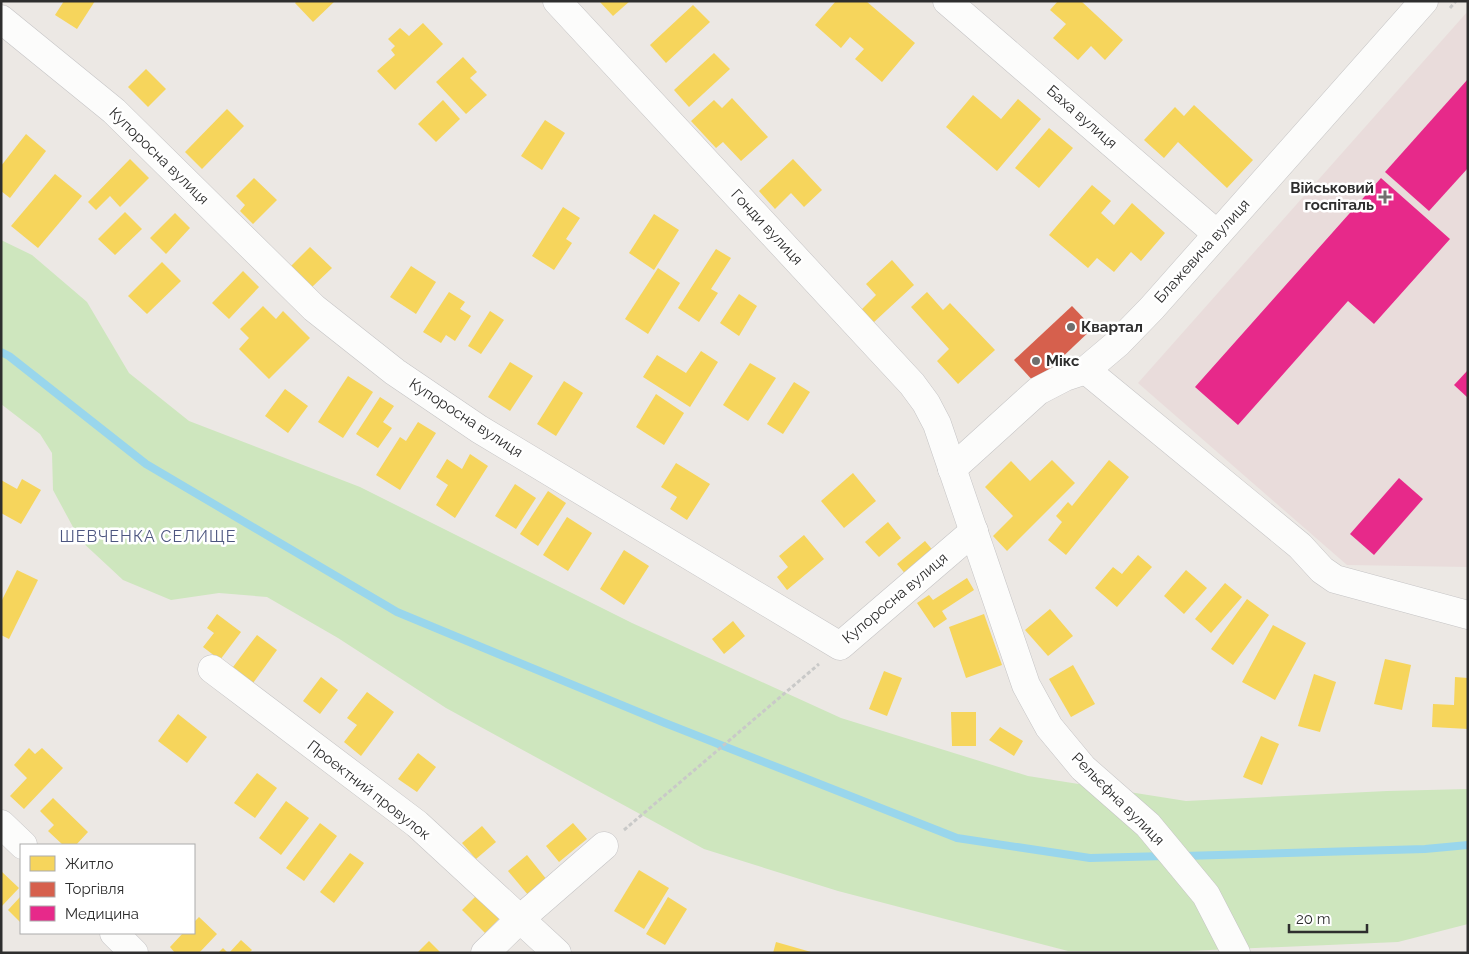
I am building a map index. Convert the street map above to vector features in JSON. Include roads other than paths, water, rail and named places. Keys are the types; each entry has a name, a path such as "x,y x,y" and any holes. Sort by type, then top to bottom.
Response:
{"street":[{"name":"Гонди вулиця","path":"557,1 912,384 926,403 937,424 952,469"},
{"name":"Баха вулиця","path":"947,1 1217,234"},
{"name":"Блажевича вулиця","path":"952,469 1038,391 1065,377 1086,370 1118,343 1152,308 1424,1"},
{"name":"Купоросна вулиця","path":"1,20 114,111 314,308 395,372 479,428 840,646 974,532"},
{"path":"1086,370 1300,546 1322,570 1335,579 1468,615"},
{"name":"Рельєфна вулиця","path":"952,469 1026,685 1049,727 1083,768 1148,825 1206,895 1236,953"},
{"name":"Проектний провулок","path":"212,669 417,824 520,919"},
{"path":"1,824 22,844"},
{"path":"485,953 520,919 604,846"},
{"path":"520,919 557,953"},
{"path":"115,934 134,953"}],"waterway":[{"path":"1,352 9,356 146,464 397,612 665,723 957,838 1090,858 1166,856"},
{"path":"1183,856 1425,849 1468,845"}],"place":[{"name":"Військовий госпіталь","path":"1385,197"},
{"name":"Квартал","path":"1071,327"},
{"name":"Мікс","path":"1036,361"}],"district":[{"name":"ШЕВЧЕНКА СЕЛИЩЕ","path":"148,536"}]}
